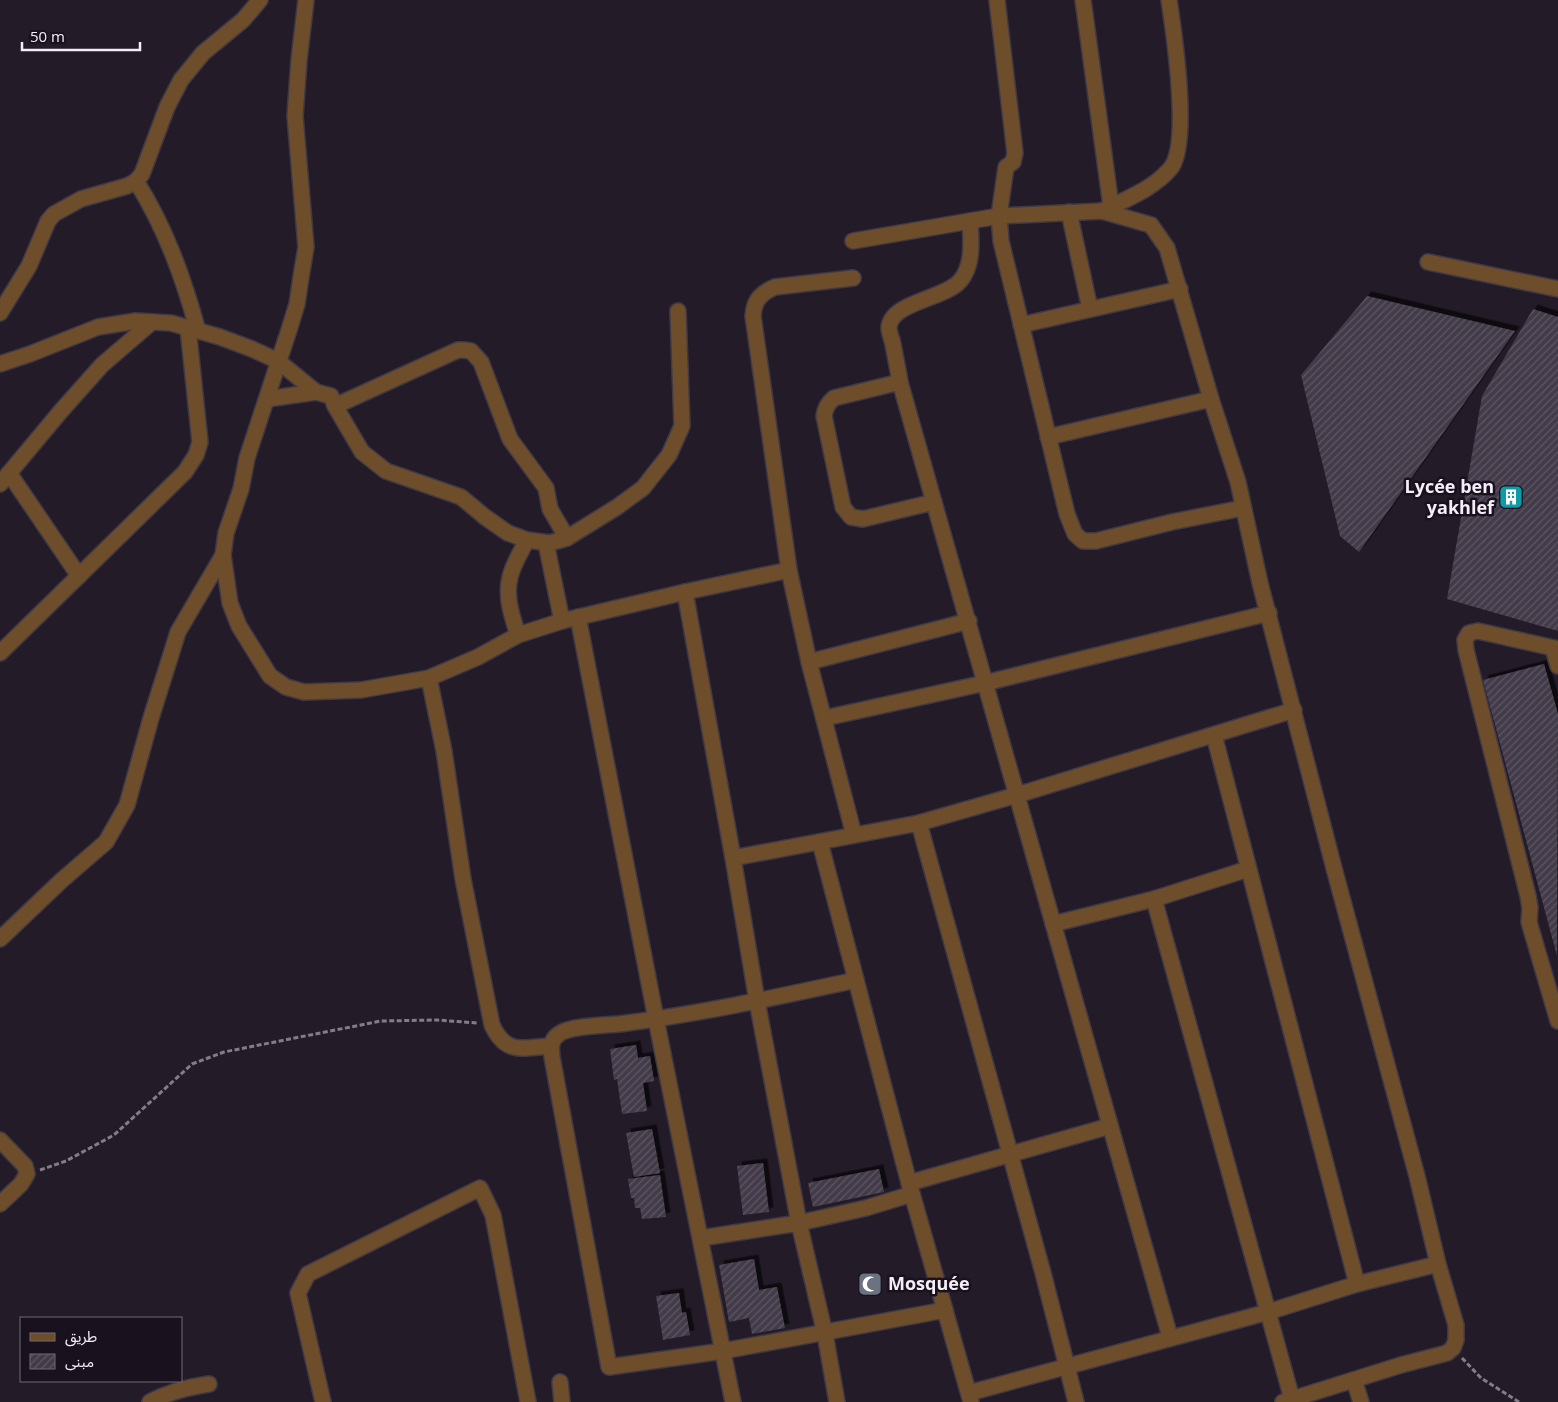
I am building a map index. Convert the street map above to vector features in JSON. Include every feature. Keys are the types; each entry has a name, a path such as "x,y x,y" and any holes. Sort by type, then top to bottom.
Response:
{"street":[{"path":"0,313 29,266 48,221 54,214 81,199 127,186 136,181 142,174 167,106 180,80 203,53 243,20 260,0"},
{"path":"306,0 295,116 306,246 297,304 247,458 241,489 226,533 223,555 230,602 239,626 270,676 286,687 304,692 319,693 361,690 429,678 478,657 518,635 562,621 789,570"},
{"path":"997,0 1016,154 1013,162 1006,167 999,216 1001,241 1067,514 1075,534 1083,541 1096,541 1172,522 1243,508"},
{"path":"1083,0 1107,208"},
{"path":"853,240 999,216 1107,208 1143,191 1159,180 1172,168 1181,134 1178,70 1169,0"},
{"path":"0,652 185,472 196,455 200,442 193,329 171,246 151,205 136,181"},
{"path":"1107,208 1151,225 1168,248 1211,399 1238,482 1268,613 1417,1176 1438,1264 1456,1325 1456,1340 1453,1348 1447,1353 1287,1401 1268,1312 1154,899"},
{"path":"1069,212 1090,309"},
{"path":"970,221 972,240 969,262 961,280 946,292 902,309 894,317 889,327 900,382 1170,1337"},
{"path":"1428,262 1558,289"},
{"path":"852,278 775,287 764,291 759,296 754,309 789,570 809,662 854,835"},
{"path":"1021,325 1180,288"},
{"path":"267,399 316,392 331,396 362,452 386,471 461,497 508,533 527,540 546,543 567,538 617,508 643,488 669,456 682,426 678,311"},
{"path":"0,364 98,327 136,321 171,323 252,349 278,361 316,392"},
{"path":"79,576 4,479 102,365 152,322"},
{"path":"335,406 458,350 470,351 481,362 510,439 546,488 550,510 567,538"},
{"path":"900,382 834,398 829,402 824,412 843,507 851,517 863,518 934,502"},
{"path":"1048,437 1211,399"},
{"path":"518,635 509,606 508,588 510,576 527,540"},
{"path":"546,543 562,621"},
{"path":"0,939 62,880 106,842 123,813 127,805 151,718 178,632 223,555"},
{"path":"685,592 798,1223 825,1334 837,1402"},
{"path":"825,718 986,683 1268,613"},
{"path":"578,617 733,1402"},
{"path":"809,662 969,622"},
{"path":"1558,666 1556,649 1478,631 1469,633 1465,640 1528,896 1530,908 1529,922 1558,1021"},
{"path":"429,678 444,751 463,879 492,1025 496,1033 506,1044 516,1048 550,1046"},
{"path":"733,858 919,823 1294,710"},
{"path":"1214,735 1357,1284"},
{"path":"919,823 1011,1154 1076,1402"},
{"path":"820,842 911,1188 970,1398 1170,1337 1268,1312 1357,1284 1438,1264"},
{"path":"1053,924 1154,899 1248,869"},
{"path":"856,980 757,1001 656,1019 574,1029 560,1033 553,1040 550,1046 609,1367 724,1351 825,1334 944,1310"},
{"path":"700,1238 798,1223 866,1208 911,1188 1011,1154 1110,1126"},
{"path":"0,1140 25,1166 27,1174 21,1184 0,1204"},
{"path":"323,1402 298,1293 308,1274 480,1188 493,1216 528,1402"},
{"path":"1354,1380 1361,1402"},
{"path":"560,1382 562,1402"},
{"path":"150,1402 166,1394 189,1387 209,1384"}],"path":[{"path":"27,1174 66,1161 114,1135 192,1064 224,1052 381,1020 437,1020 492,1025"},
{"path":"1453,1348 1481,1378 1519,1402"}],"building":[{"path":"1367,296 1515,331 1359,552 1340,536 1301,375"},
{"name":"Lycée ben yakhlef","path":"1533,309 1558,317 1558,631 1447,599 1482,396"},
{"path":"1544,664 1558,714 1557,956 1483,680"},
{"path":"636,1045 638,1058 650,1056 654,1081 643,1083 647,1111 622,1114 617,1079 614,1080 610,1049"},
{"path":"652,1129 660,1173 634,1177 626,1133"},
{"path":"763,1163 769,1212 743,1215 737,1166"},
{"path":"879,1169 884,1192 813,1207 808,1183"},
{"path":"660,1175 666,1217 642,1219 640,1208 635,1208 634,1198 631,1198 628,1179"},
{"path":"754,1259 759,1290 777,1287 785,1328 752,1334 749,1318 729,1322 719,1265"},
{"path":"679,1293 682,1313 686,1312 690,1335 663,1340 656,1296"}],"place":[{"name":"Lycée ben yakhlef","path":"1511,497"},
{"name":"Mosquée","path":"870,1284"}]}
